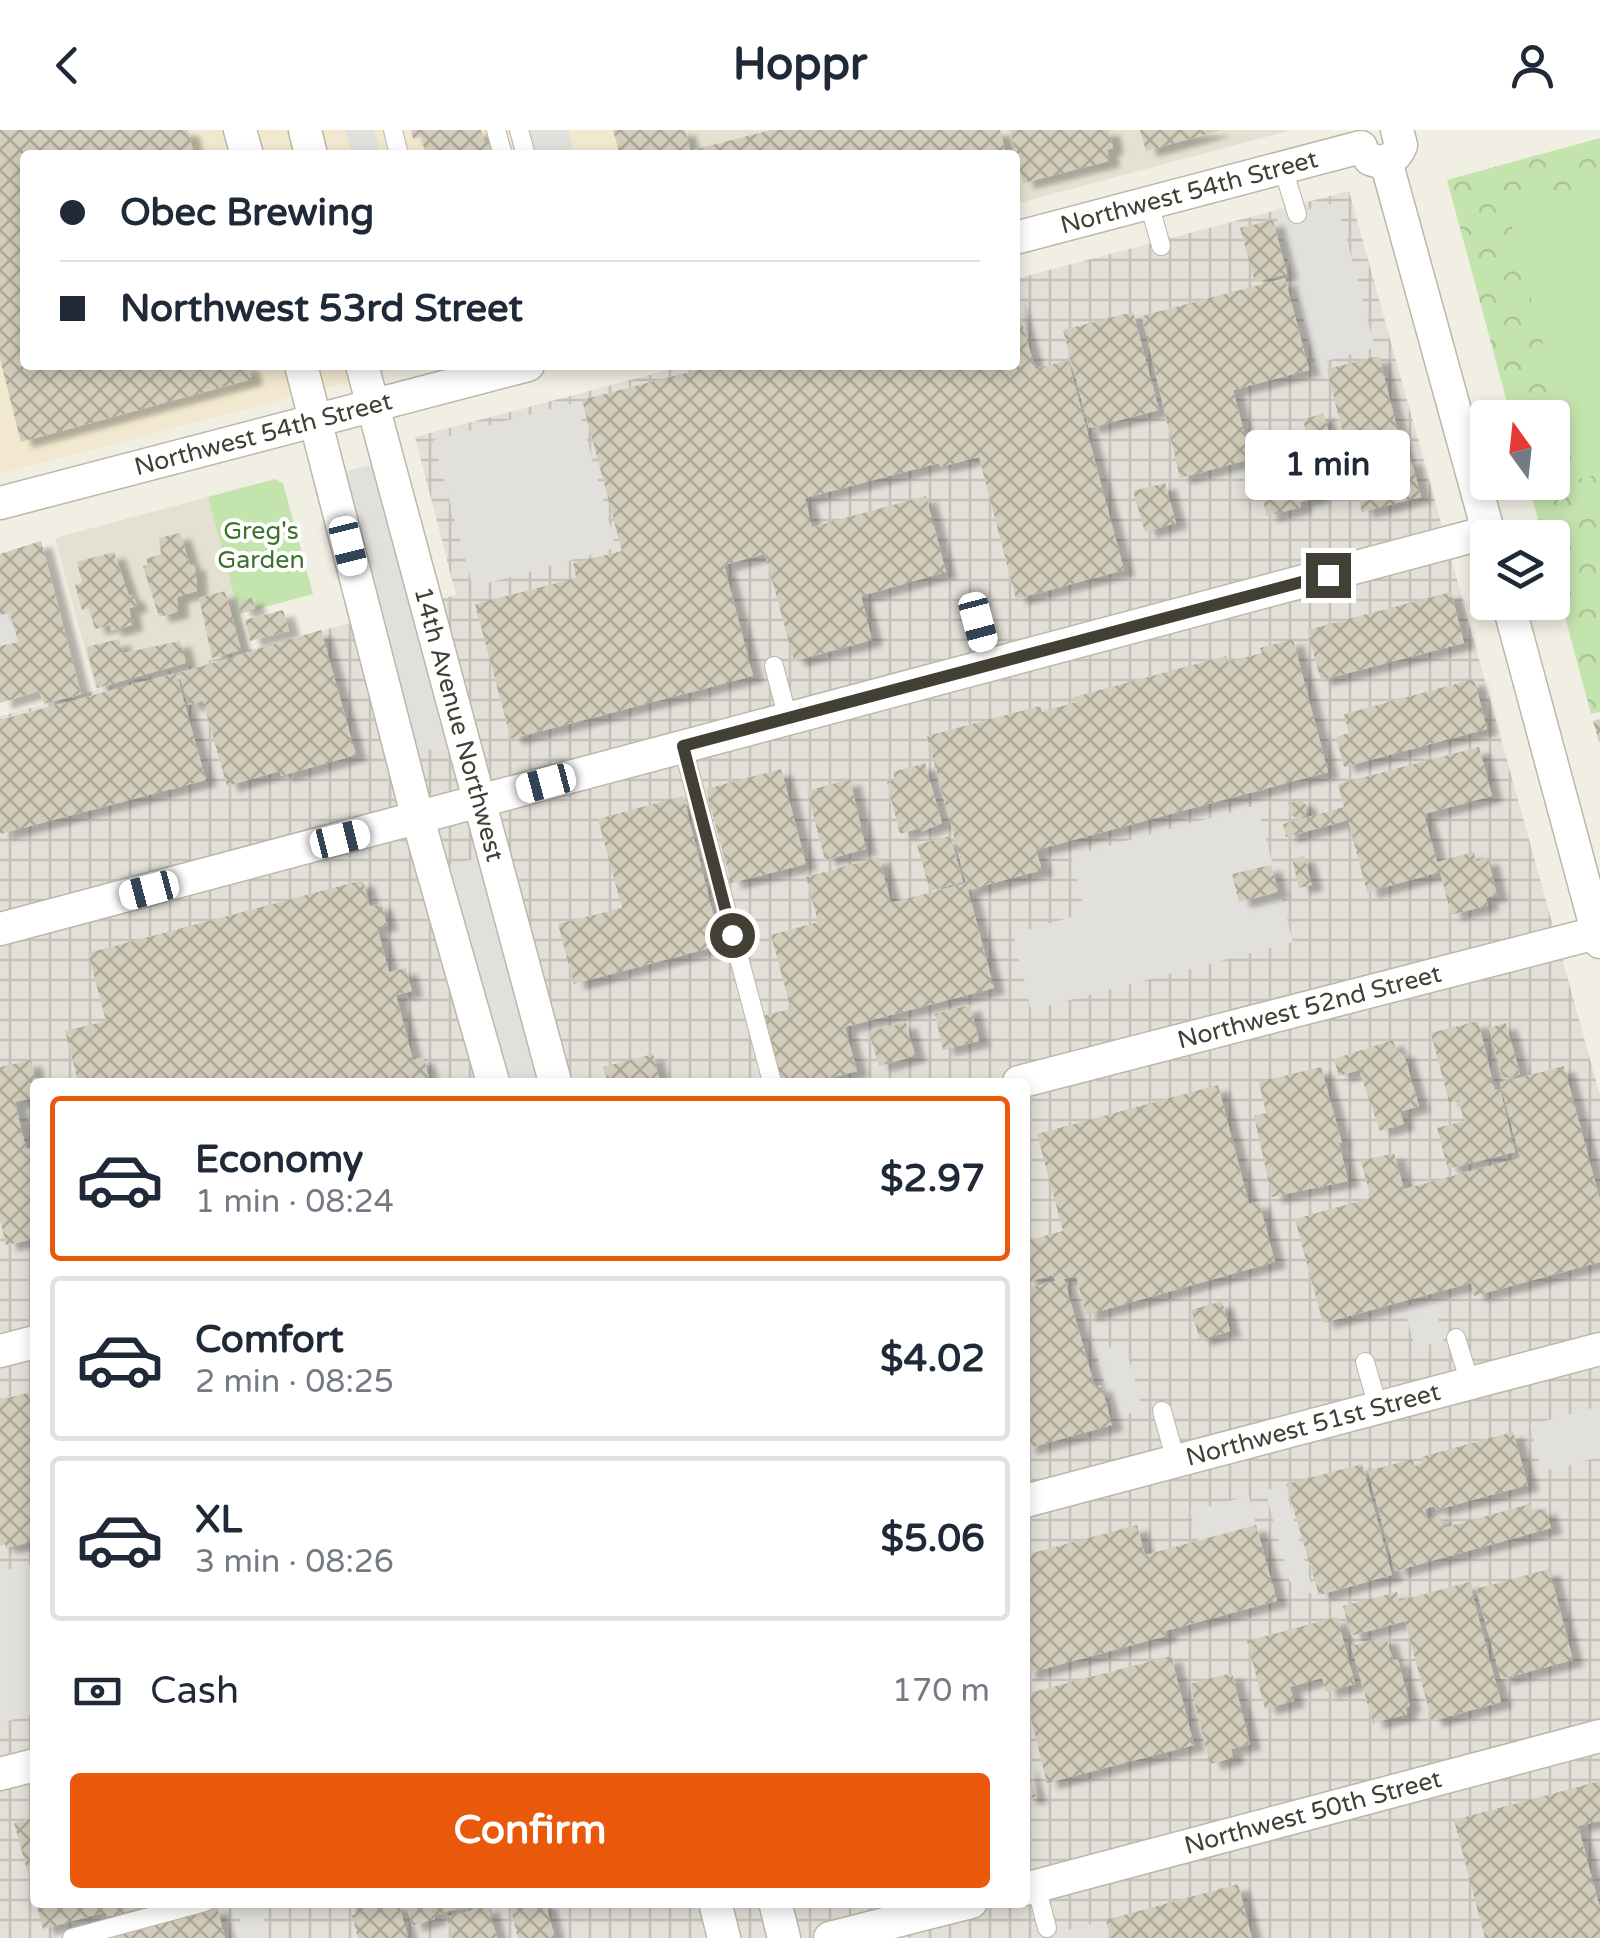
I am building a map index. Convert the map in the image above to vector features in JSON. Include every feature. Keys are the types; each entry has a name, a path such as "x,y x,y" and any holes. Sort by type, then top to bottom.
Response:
{"street":[{"name":"Northwest 54th Street","path":"1020,237 1389,139"},
{"path":"1389,139 1485,520"},
{"path":"302,370 418,819 492,1078"},
{"name":"14th Avenue Northwest","path":"363,370 554,1078"},
{"name":"Northwest 54th Street","path":"0,503 509,370"},
{"path":"0,929 1470,540"},
{"path":"1513,620 1599,935"},
{"name":"Northwest 52nd Street","path":"1030,1079 1599,935"},
{"path":"0,1352 30,1343"},
{"name":"Northwest 51st Street","path":"1030,1500 1600,1349"},
{"name":"Northwest 50th Street","path":"1030,1888 1600,1736"},
{"path":"0,1774 30,1765"},
{"path":"716,1908 724,1938"},
{"path":"776,1908 784,1938"},
{"path":"830,1938 948,1908"}],"lane":[{"path":"1284,168 1298,214"},
{"path":"1149,203 1162,246"},
{"path":"976,616 989,665"},
{"path":"774,666 788,719"},
{"path":"683,746 771,1078"},
{"path":"1456,1338 1470,1384"},
{"path":"1365,1362 1378,1407"},
{"path":"1162,1411 1176,1461"},
{"path":"1030,1888 1047,1928"},
{"path":"72,1938 183,1908"}],"shaded area":[{"path":"0,130 686,130 692,150 20,150 20,370 394,370 0,474"},
{"path":"345,130 374,130 380,150 351,150"},
{"path":"527,130 568,130 574,150 533,150"},
{"path":"686,130 1292,130 1020,203 1020,150 692,150"},
{"path":"1349,191 1600,1095 1600,1938 0,1938 0,716 456,595 415,437 668,370 1020,370 1020,278"},
{"path":"1337,202 1375,348 1315,364 1277,218"},
{"path":"577,402 616,548 473,587 433,440"},
{"path":"387,461 462,742 402,757 330,475"},
{"path":"208,497 249,650 96,691 55,538"},
{"path":"10,613 18,642 0,646 0,615"},
{"path":"1257,805 1293,942 1031,1010 1013,934 1085,913 1071,856"},
{"path":"492,854 554,1078 492,1078 432,870"},
{"path":"1433,1300 1444,1341 1415,1348 1404,1307"},
{"path":"1095,1346 1126,1349 1144,1414 1112,1412"},
{"path":"1600,1406 1600,1457 1542,1472 1530,1425"},
{"path":"1264,1486 1288,1498 1314,1595 1290,1582"},
{"path":"1249,1496 1256,1525 1198,1541 1190,1511"},
{"path":"30,1564 30,1715 0,1723 0,1572"},
{"path":"237,1908 261,1908 269,1938 235,1938 244,1935"},
{"path":"1091,1924 1095,1938 1037,1938"}],"green space":[{"path":"1600,138 1600,712 1591,714 1566,620 1570,620 1570,520 1538,520 1533,500 1570,500 1570,400 1506,400 1447,180"},
{"path":"1600,183 1600,474 1579,479 1570,445 1570,400 1558,400 1507,208"},
{"name":"Greg's Garden","path":"275,479 283,483 313,594 239,614 208,497"}],"building":[{"path":"0,130 188,130 193,150 20,150 20,370 249,370 252,379 21,442 0,359"},
{"path":"411,130 481,130 484,142 492,140 495,150 425,150 421,137 413,139"},
{"path":"613,130 685,130 690,150 619,150"},
{"path":"771,130 1000,130 1005,150 693,150"},
{"path":"1010,130 1109,130 1113,148 1107,150 1109,161 1023,183 1020,150 1015,150"},
{"path":"1140,130 1218,130 1218,131 1146,151"},
{"path":"1273,220 1287,274 1255,282 1240,228"},
{"path":"1285,278 1309,370 1233,390 1251,459 1180,478 1142,316"},
{"path":"1133,312 1159,410 1089,428 1063,330"},
{"path":"1020,314 1035,369 1068,360 1124,570 1016,599 979,457 940,467 939,463 805,498 812,527 926,496 946,572 861,596 872,640 794,661 765,554 724,565 753,676 511,739 475,604 576,578 573,563 622,551 582,400 697,370 1020,370"},
{"path":"1379,356 1405,460 1411,458 1421,497 1362,512 1327,369"},
{"path":"1323,413 1331,440 1310,446 1303,420"},
{"path":"1289,449 1295,473 1311,470 1319,497 1300,502 1301,507 1267,516 1252,459"},
{"path":"1165,483 1176,523 1145,532 1133,491"},
{"path":"180,533 190,565 195,564 197,591 177,597 178,612 159,617 143,566 148,565 146,559 161,554 159,538"},
{"path":"41,541 81,694 44,704 39,691 0,703 0,646 18,642 10,613 0,615 0,554"},
{"path":"114,552 129,596 133,595 137,606 129,608 132,625 111,631 110,625 95,629 89,608 82,610 75,585 82,583 77,562"},
{"path":"225,591 241,650 212,658 199,598"},
{"path":"1451,592 1464,643 1321,680 1307,630"},
{"path":"252,598 255,609 241,612 238,601"},
{"path":"283,610 289,631 250,641 245,620"},
{"path":"321,630 356,755 227,786 203,701 188,705 179,673"},
{"path":"119,639 123,653 180,641 186,663 97,688 86,647"},
{"path":"1293,639 1328,772 1036,850 1042,870 968,890 994,988 845,1027 857,1071 831,1078 779,1078 762,1016 791,1009 771,935 818,922 806,877 879,857 891,903 966,883 927,736 1040,706 1042,712 1076,702 1074,697 1226,656 1228,662 1262,653 1260,648"},
{"path":"176,673 206,780 0,834 0,720"},
{"path":"1474,679 1487,729 1344,767 1336,737 1349,733 1344,714"},
{"path":"1600,719 1600,742 1599,742 1593,721"},
{"path":"1479,747 1492,796 1424,814 1437,862 1474,852 1476,861 1488,858 1497,895 1486,898 1488,905 1451,915 1440,872 1367,892 1348,820 1286,837 1283,824 1344,807 1338,784"},
{"path":"925,763 942,823 921,832 920,828 900,834 887,782 895,780 893,772"},
{"path":"781,769 806,864 731,883 706,789"},
{"path":"850,779 866,849 825,860 807,791"},
{"path":"683,796 721,945 574,984 558,924 622,908 598,819"},
{"path":"1298,800 1307,809 1298,818 1289,809"},
{"path":"950,836 963,882 930,891 917,845"},
{"path":"1304,856 1312,885 1299,888 1292,859"},
{"path":"1271,865 1278,892 1239,902 1232,874"},
{"path":"363,880 370,906 381,903 387,925 377,927 389,972 406,968 412,991 396,995 413,1060 423,1057 429,1078 74,1078 65,1031 106,1021 88,953"},
{"path":"970,1005 979,1041 943,1050 935,1014"},
{"path":"1478,1021 1515,1152 1448,1169 1437,1128 1464,1121 1459,1100 1449,1102 1431,1033"},
{"path":"906,1022 915,1056 879,1066 869,1032"},
{"path":"1506,1023 1520,1074 1503,1079 1489,1028"},
{"path":"1393,1040 1397,1052 1403,1051 1419,1106 1400,1112 1404,1124 1380,1131 1360,1073 1363,1069 1339,1076 1334,1059"},
{"path":"653,1054 659,1078 607,1078 603,1067"},
{"path":"31,1060 35,1078 30,1078 30,1099 15,1102 26,1149 30,1148 30,1240 6,1245 0,1219 0,1067"},
{"path":"1564,1066 1600,1200 1600,1262 1474,1296 1471,1283 1323,1323 1295,1219 1371,1198 1361,1161 1394,1153 1404,1189 1520,1158 1500,1083"},
{"path":"1321,1067 1348,1181 1272,1197 1254,1116 1266,1113 1259,1082"},
{"path":"1218,1085 1249,1204 1259,1202 1275,1262 1086,1315 1076,1276 1064,1279 1095,1387 1101,1385 1112,1425 1030,1448 1030,1288 1055,1281 1053,1275 1030,1282 1030,1240 1063,1231 1037,1134"},
{"path":"1222,1301 1230,1331 1200,1340 1191,1310"},
{"path":"30,1392 30,1542 6,1548 5,1544 0,1546 0,1400"},
{"path":"1513,1432 1528,1485 1436,1510 1435,1506 1425,1509 1427,1519 1440,1515 1443,1528 1530,1504 1532,1512 1546,1508 1551,1528 1395,1571 1368,1471 1413,1459 1414,1466 1423,1463 1421,1457"},
{"path":"1362,1464 1392,1575 1319,1595 1286,1484"},
{"path":"1137,1525 1145,1555 1256,1525 1277,1601 1030,1673 1030,1554"},
{"path":"1549,1569 1573,1660 1501,1679 1476,1589"},
{"path":"1469,1582 1501,1702 1432,1721 1405,1621 1351,1636 1343,1606 1397,1592 1399,1601"},
{"path":"1337,1617 1355,1684 1326,1692 1322,1678 1290,1687 1294,1701 1265,1709 1247,1641"},
{"path":"1386,1637 1393,1660 1398,1659 1410,1706 1405,1708 1407,1714 1373,1723 1351,1646"},
{"path":"1171,1656 1194,1745 1047,1783 1030,1714 1030,1693"},
{"path":"1232,1673 1250,1744 1231,1749 1233,1758 1210,1764 1190,1684"},
{"path":"1600,1781 1600,1821 1578,1826 1600,1908 1600,1938 1485,1938 1454,1820"},
{"path":"30,1818 30,1881 14,1823"},
{"path":"1238,1884 1252,1938 1111,1938 1106,1920"},
{"path":"38,1908 142,1908 107,1917 106,1912 43,1929"},
{"path":"217,1908 225,1938 114,1938 113,1935"},
{"path":"354,1908 400,1908 408,1938 358,1938 352,1915 356,1914"},
{"path":"407,1908 432,1908 435,1919 412,1926"},
{"path":"433,1908 460,1908 435,1915"},
{"path":"489,1908 497,1938 452,1938 447,1917"},
{"path":"510,1908 547,1908 555,1938 518,1938"}],"route":[{"path":"732,935 683,746 1328,575"}]}
